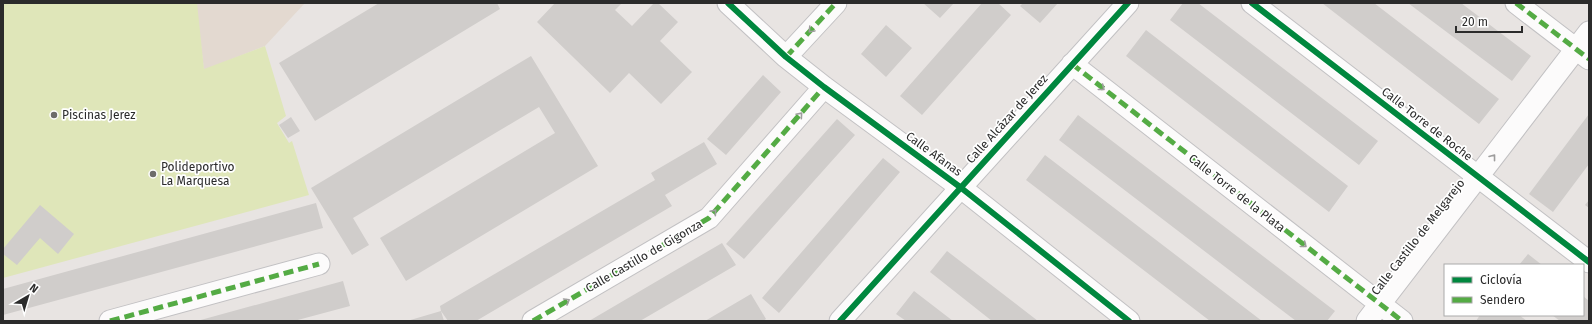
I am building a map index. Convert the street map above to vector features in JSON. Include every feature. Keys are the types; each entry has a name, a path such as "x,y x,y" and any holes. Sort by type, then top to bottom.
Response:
{"street":[{"name":"Calle Afanas","path":"728,3 786,57 824,87 960,187 1129,321"},
{"path":"786,57 836,3"},
{"name":"Calle Alcázar de Jerez","path":"840,321 1128,3"},
{"name":"Calle Torre de Roche","path":"1252,3 1589,262"},
{"path":"1516,3 1583,54"},
{"name":"Calle Castillo de Melgarejo","path":"1367,321 1478,177 1583,54 1589,32"},
{"name":"Calle Torre de la Plata","path":"1072,64 1402,321"},
{"name":"Calle Castillo de Gigonza","path":"533,321 709,218 824,87"},
{"path":"110,321 319,264"}],"shaded area":[{"path":"196,3 305,3 265,46 204,70"}],"green space":[{"name":"Polideportivo La Marquesa","path":"3,3 197,3 204,69 265,46 286,116 277,123 289,143 292,141 309,195 3,278"}],"building":[{"path":"379,3 497,3 500,9 315,121 279,63"},
{"path":"555,3 622,3 615,10 632,26 654,3 658,3 678,22 660,41 692,72 661,104 629,73 610,93 537,22"},
{"path":"923,3 954,3 940,18"},
{"path":"982,3 998,3 1011,15 922,115 900,96"},
{"path":"1023,3 1058,3 1040,23 1020,6"},
{"path":"1183,3 1198,3 1378,141 1359,165 1170,20"},
{"path":"1322,3 1374,3 1499,99 1479,124"},
{"path":"1408,3 1461,3 1531,56 1512,81"},
{"path":"886,25 912,48 886,77 861,54"},
{"path":"1146,30 1348,186 1329,212 1126,56"},
{"path":"531,56 598,166 406,281 380,238 555,133 539,107 353,218 369,245 352,255 311,188"},
{"path":"763,75 781,92 726,155 707,139"},
{"path":"1589,114 1589,164 1553,212 1529,194"},
{"path":"1078,115 1335,311 1327,321 1296,321 1059,140"},
{"path":"291,117 300,131 288,138 279,125"},
{"path":"837,119 855,135 744,259 726,244"},
{"path":"704,142 717,164 665,195 672,206 476,321 448,321 441,311 440,306 655,180 651,173"},
{"path":"1045,155 1262,321 1210,321 1026,180"},
{"path":"883,158 900,172 779,313 762,298"},
{"path":"1589,200 1589,208 1585,205"},
{"path":"316,203 323,228 3,315 3,289"},
{"path":"40,205 74,234 58,254 40,238 17,265 3,254 3,249"},
{"path":"722,243 736,265 640,321 589,321"},
{"path":"947,251 1038,321 992,321 930,272"},
{"path":"1528,254 1541,264 1520,264"},
{"path":"343,281 350,306 294,321 197,321"},
{"path":"914,291 953,321 906,321 896,314"},
{"path":"751,294 766,319 763,321 705,321"},
{"path":"1584,297 1589,301 1589,321 1560,321 1553,316 1584,316"},
{"path":"441,311 444,321 407,321"},
{"path":"1479,316 1520,316 1527,321 1476,321"}],"marked path":[{"path":"786,57 836,3"},
{"path":"1516,3 1589,59"},
{"path":"1072,64 1402,321"},
{"path":"533,321 709,218 824,87"},
{"path":"110,321 319,264"}],"cycle path":[{"path":"728,3 786,57 824,87 960,187 1129,321"},
{"path":"840,321 1128,3"},
{"path":"1252,3 1589,262"}],"place":[{"name":"Piscinas Jerez","path":"54,115"},
{"name":"Polideportivo La Marquesa","path":"153,174"}]}
